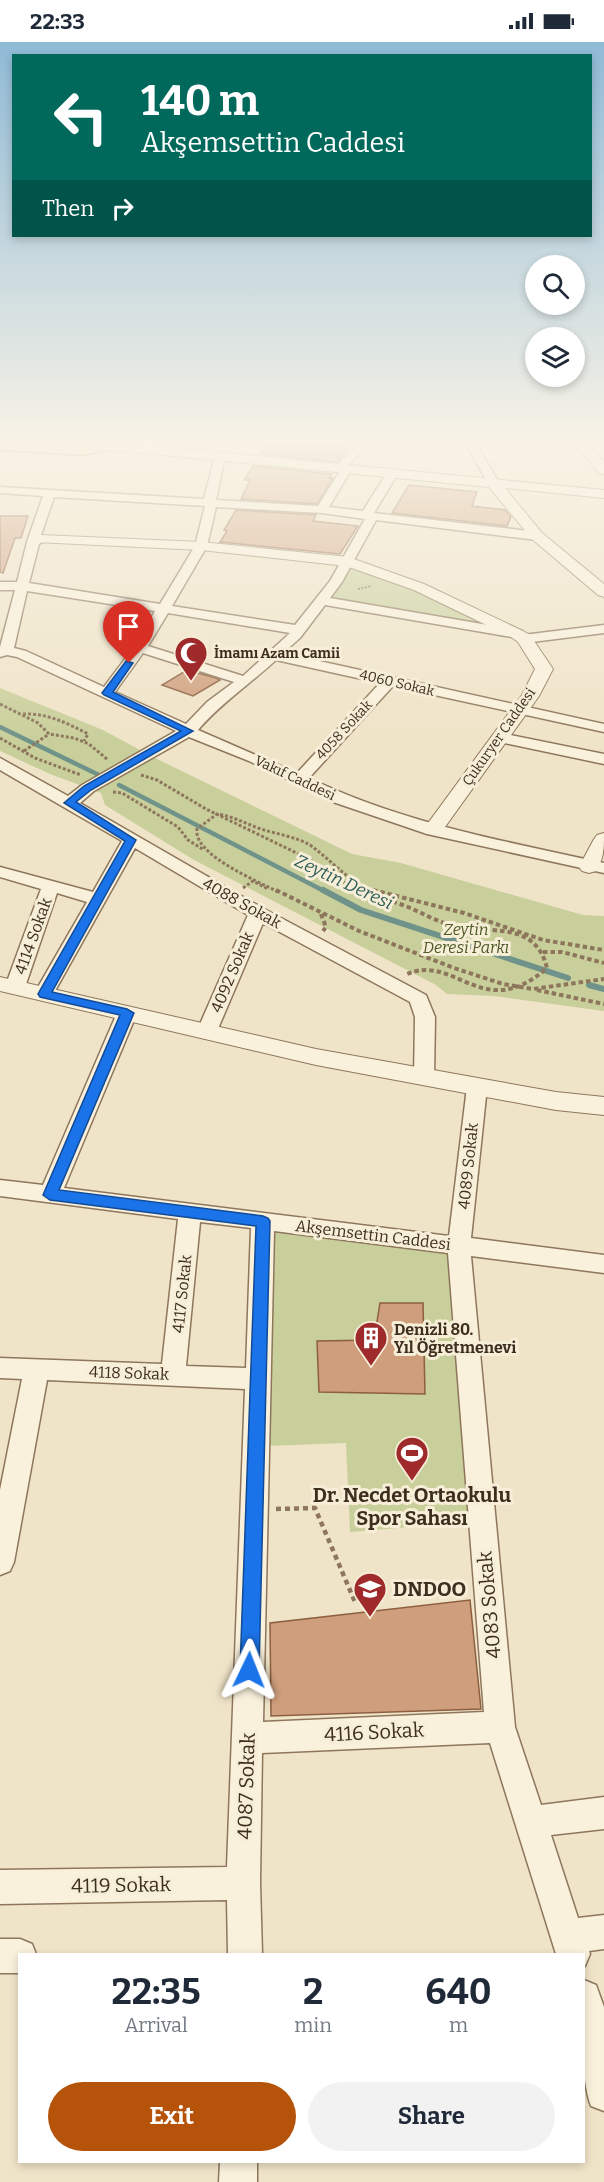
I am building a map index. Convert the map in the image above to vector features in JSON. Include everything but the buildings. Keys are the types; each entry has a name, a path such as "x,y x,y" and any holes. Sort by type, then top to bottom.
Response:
{"street":[{"path":"3,652 37,542"},
{"path":"55,542 200,549 349,560 419,587 521,636"},
{"path":"107,693 140,648 200,549 201,542"},
{"path":"70,803 88,788 188,731 212,705 245,681 274,655 323,601 349,560 357,542"},
{"path":"544,542 604,592"},
{"path":"0,586 22,586 299,630"},
{"path":"323,601 521,636 604,629"},
{"name":"Çukuryer Caddesi","path":"434,830 519,711 544,669 521,636"},
{"path":"140,648 245,681"},
{"name":"Vakıf Caddesi","path":"3,652 21,654 339,799 434,830 596,867"},
{"name":"4060 Sokak","path":"274,655 604,728"},
{"name":"4058 Sokak","path":"299,780 390,681"},
{"path":"500,738 604,759"},
{"name":"4088 Sokak","path":"0,762 258,913 419,999 425,1017 424,1077"},
{"path":"596,867 604,839"},
{"path":"44,994 131,840"},
{"path":"0,872 97,899"},
{"name":"4114 Sokak","path":"7,985 51,886"},
{"name":"4092 Sokak","path":"207,1031 258,913"},
{"path":"7,985 316,1057 556,1101 604,1106"},
{"path":"50,1195 127,1013"},
{"name":"4089 Sokak","path":"459,1246 477,1087"},
{"name":"Akşemsettin Caddesi","path":"0,1188 604,1264"},
{"name":"4117 Sokak","path":"173,1375 190,1212"},
{"name":"4087 Sokak","path":"245,1953 243,1883 263,1221"},
{"name":"4083 Sokak","path":"459,1246 500,1726 570,1945"},
{"name":"4118 Sokak","path":"0,1368 258,1379"},
{"path":"0,1562 36,1370"},
{"name":"4116 Sokak","path":"248,1738 500,1726"},
{"path":"529,1822 604,1813"},
{"name":"4119 Sokak","path":"0,1887 243,1883"},
{"path":"570,1945 604,1932"},
{"path":"0,1956 18,1956"},
{"path":"585,2004 591,2052 604,2093"},
{"path":"238,2182 239,2163"}],"path":[{"path":"336,582 366,592"},
{"path":"0,704 38,723 49,734"},
{"path":"22,714 51,716 88,734 84,741"},
{"path":"24,751 49,734 67,735 84,741 98,749 118,771 157,780 217,814 309,859 361,893 401,904 459,927 506,930 527,938 543,951 562,952 604,963"},
{"path":"0,738 45,762 81,774 88,788 122,793 178,826 188,840 232,867"},
{"path":"308,907 225,863 204,849 196,836 197,830 217,814 232,816 258,828 308,843 341,873 364,888 464,913 543,940 604,950"},
{"path":"253,881 359,932 454,968 518,986 604,1004"},
{"path":"315,943 326,927 322,914 316,910"},
{"path":"394,986 408,972 423,970 441,973 486,990 501,992 537,977 547,968 543,951"},
{"path":"533,989 598,978 604,980"},
{"path":"254,1510 315,1508 355,1602"}],"green space":[{"path":"353,566 430,595 497,628 328,600"},
{"name":"Zeytin Deresi Parkı","path":"0,688 103,730 151,756 352,854 401,863 583,915 604,916 604,1011 494,996 447,994 436,985 194,860 105,805 101,793 50,774 0,751"},
{"path":"272,1231 452,1249 482,1521 350,1532 346,1443 266,1446"}],"waterway":[{"name":"Zeytin Deresi","path":"0,727 99,775"},
{"name":"Zeytin Deresi","path":"119,785 326,892"},
{"name":"Zeytin Deresi","path":"323,890 361,910 568,978"},
{"name":"Zeytin Deresi","path":"589,985 604,989"}],"place":[{"name":"İmamı Azam Camii","path":"191,682"},
{"name":"Denizli 80. Yıl Öğretmenevi","path":"371,1367"},
{"name":"Dr. Necdet Ortaokulu Spor Sahası","path":"412,1482"},
{"name":"DNDOO","path":"370,1618"}],"route":[{"path":"129,663 107,693 188,731 88,788 70,803 131,840 44,994 127,1013 50,1195 263,1221 249,1670"}]}
